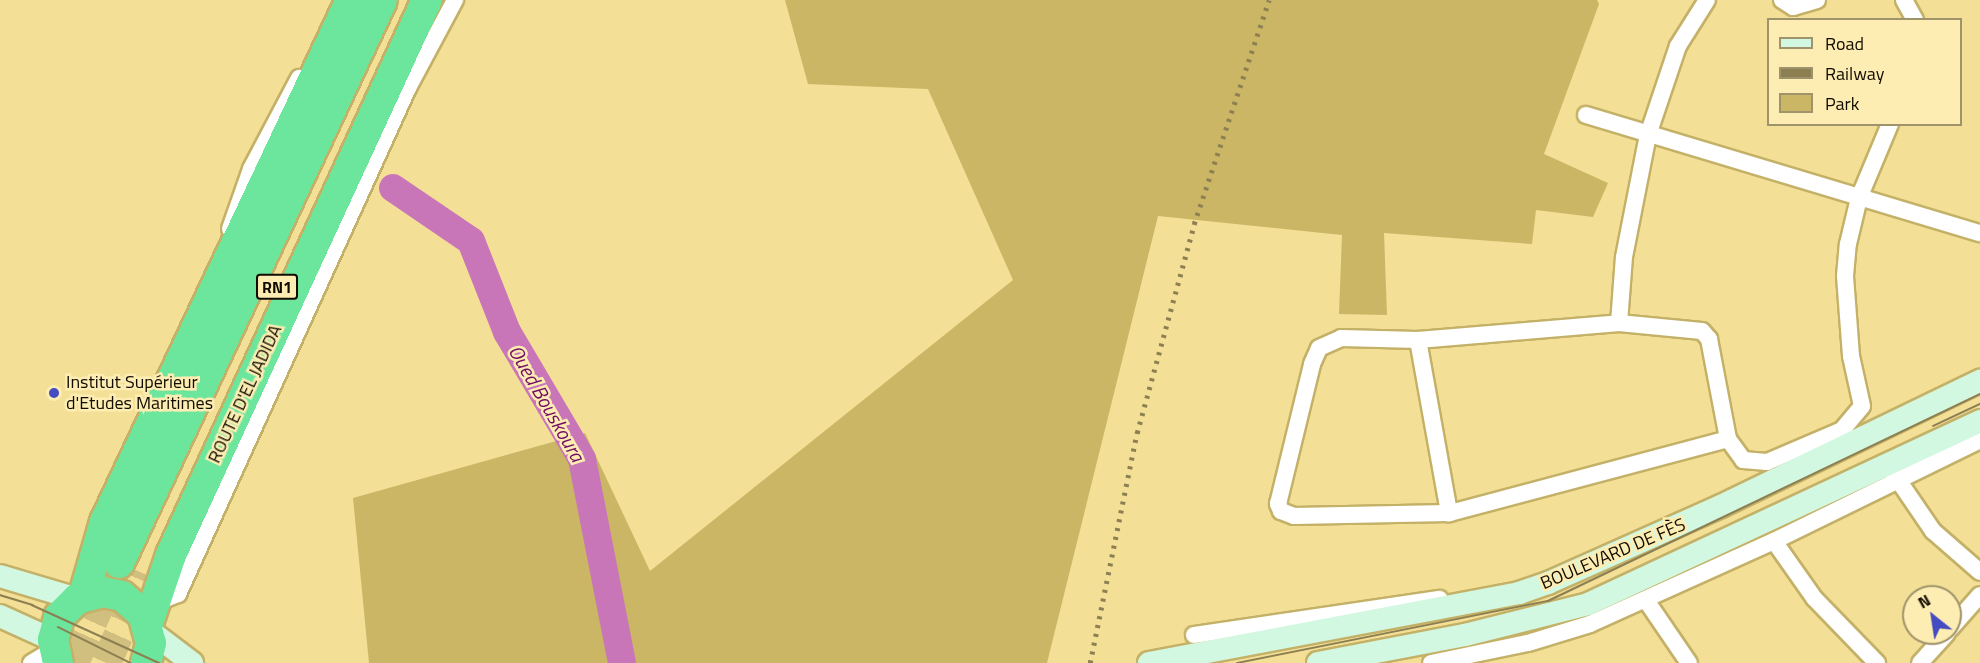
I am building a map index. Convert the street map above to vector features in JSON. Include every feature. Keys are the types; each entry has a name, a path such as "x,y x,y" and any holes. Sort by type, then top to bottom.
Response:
{"highway":[{"path":"50,656 59,617 80,597 105,522 351,0"},
{"name":"ROUTE D'EL JADIDA","path":"146,575 409,0"},
{"name":"ROUTE D'EL JADIDA","path":"146,663 150,619 171,555 427,0"},
{"path":"105,522 137,492 156,459 292,157 332,84 377,13"},
{"name":"RN1","path":"119,562 377,13"},
{"path":"80,597 103,592 122,596 150,619"}],"street":[{"path":"211,298 251,169 339,0"},
{"path":"192,663 150,619 178,594 408,88 454,0"},
{"path":"1619,323 1624,257 1648,135 1678,46 1707,0"},
{"path":"1782,0 1793,7 1817,0"},
{"path":"1904,0 1914,18"},
{"path":"1586,115 1980,233"},
{"path":"1728,439 1449,513 1294,516 1281,511 1278,504 1318,348 1341,338 1418,340 1619,323 1702,331 1709,339 1728,439 1743,460 1767,462 1842,430 1862,406 1851,356 1845,276 1859,198 1889,126"},
{"path":"1418,340 1449,513"},
{"name":"BOULEVARD DE FÈS","path":"1149,663 1520,593 1596,564 1980,381"},
{"name":"BOULEVARD DE FÈS","path":"1318,663 1465,635 1588,604 1893,473 1980,421"},
{"path":"1431,663 1528,643 1590,624 1774,541 1893,473 1980,440"},
{"path":"1893,473 1932,531 1980,572"},
{"path":"1774,541 1814,598 1877,663"},
{"path":"0,576 80,597"},
{"path":"1194,635 1420,600 1520,593"},
{"path":"1962,615 1980,595"},
{"path":"1646,600 1689,663"},
{"path":"0,616 50,656"},
{"path":"1920,663 1936,645"}],"green space":[{"path":"785,0 1597,0 1599,4 1544,154 1608,183 1593,217 1536,210 1532,244 1384,233 1387,315 1339,314 1342,235 1158,216 1047,663 369,663 353,498 585,433 650,571 1013,280 928,89 808,84"}],"waterway":[{"name":"Oued Bouskoura","path":"393,188 471,241 507,332 582,459 622,663"}],"tunnel":[{"path":"74,663 115,571"},
{"path":"106,663 146,575"}],"tram line":[{"path":"1237,663 1548,601 1980,394"},
{"path":"1933,426 1980,404"},
{"path":"0,595 32,605 159,663"},
{"path":"58,627 131,663"}],"railway":[{"path":"1090,663 1137,433 1194,224 1269,0"}],"place":[{"name":"Institut Supérieur d'Etudes Maritimes","path":"54,393"}]}
